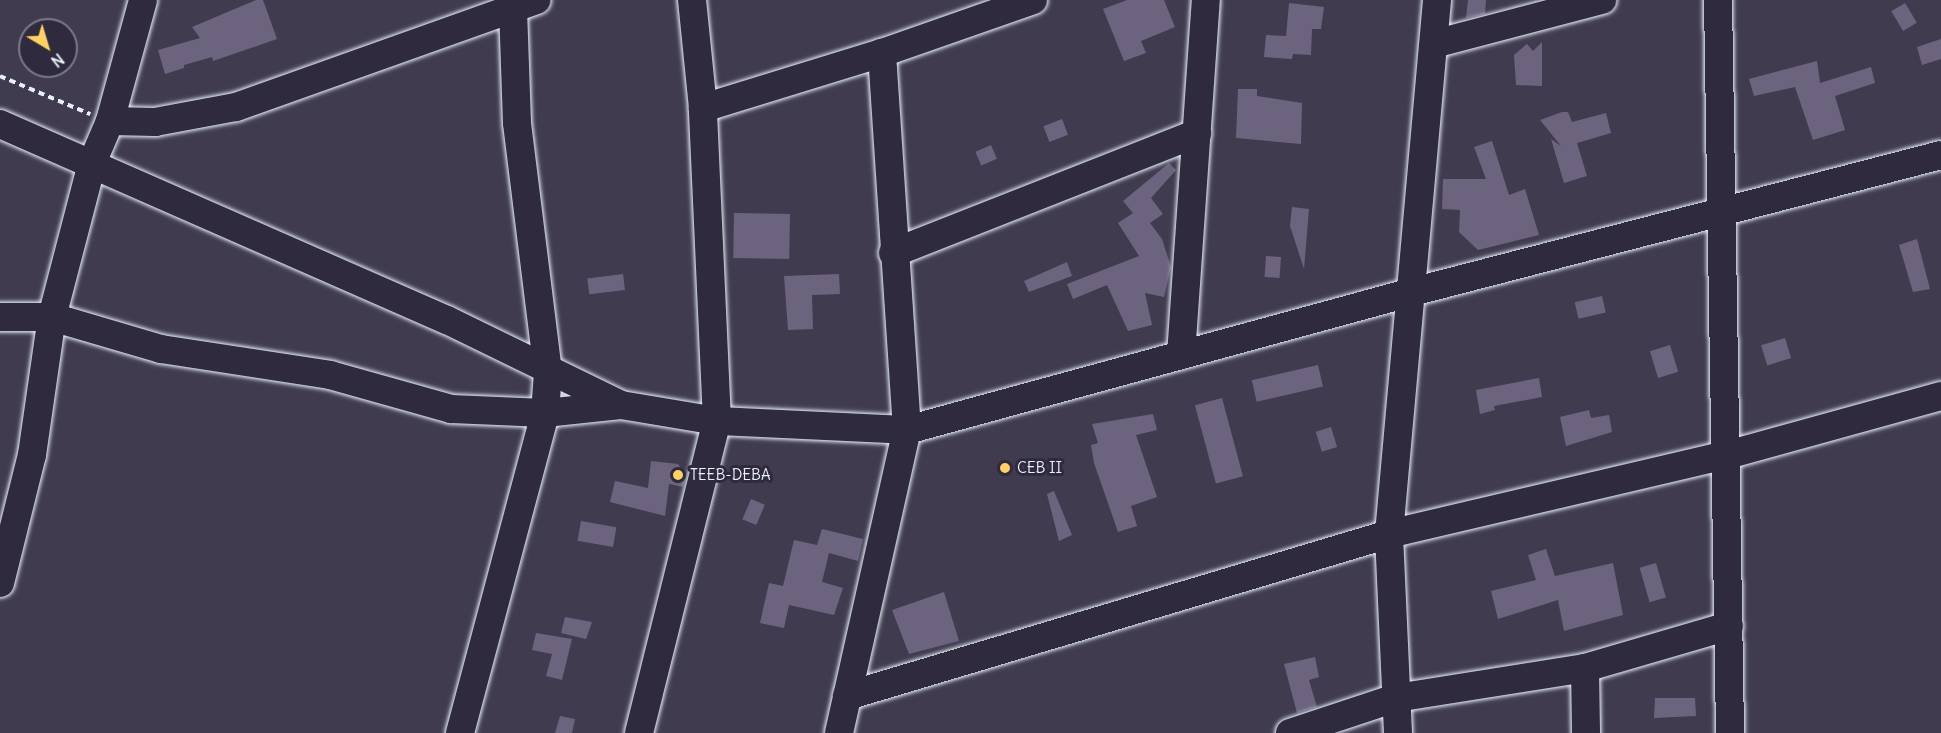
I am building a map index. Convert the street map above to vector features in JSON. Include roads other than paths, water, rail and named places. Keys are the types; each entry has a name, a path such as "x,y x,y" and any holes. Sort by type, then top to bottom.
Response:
{"street":[{"path":"0,583 32,455 52,317 92,163 110,122 143,0"},
{"path":"639,733 717,421 703,108 692,0"},
{"path":"703,108 882,53 1033,0"},
{"path":"1181,355 1206,0"},
{"path":"1398,733 1389,534 1437,0"},
{"path":"1434,44 1602,0"},
{"path":"1718,0 1730,733"},
{"path":"110,122 155,122 236,106 525,5 517,123 548,372 545,413 460,733"},
{"path":"839,733 907,430 893,253 882,53"},
{"path":"0,124 447,320 548,372 621,405 717,421 907,430 1412,292 1941,155"},
{"path":"893,253 1197,133"},
{"path":"0,317 52,317 161,349 330,375 451,409 545,413 621,405"},
{"path":"847,696 1389,534 1726,455 1941,396"},
{"path":"1290,733 1396,698 1585,668 1729,626"},
{"path":"1585,668 1586,733"}],"place":[{"name":"CEB II","path":"1005,468"},
{"name":"TEEB-DEBA","path":"678,475"}]}
